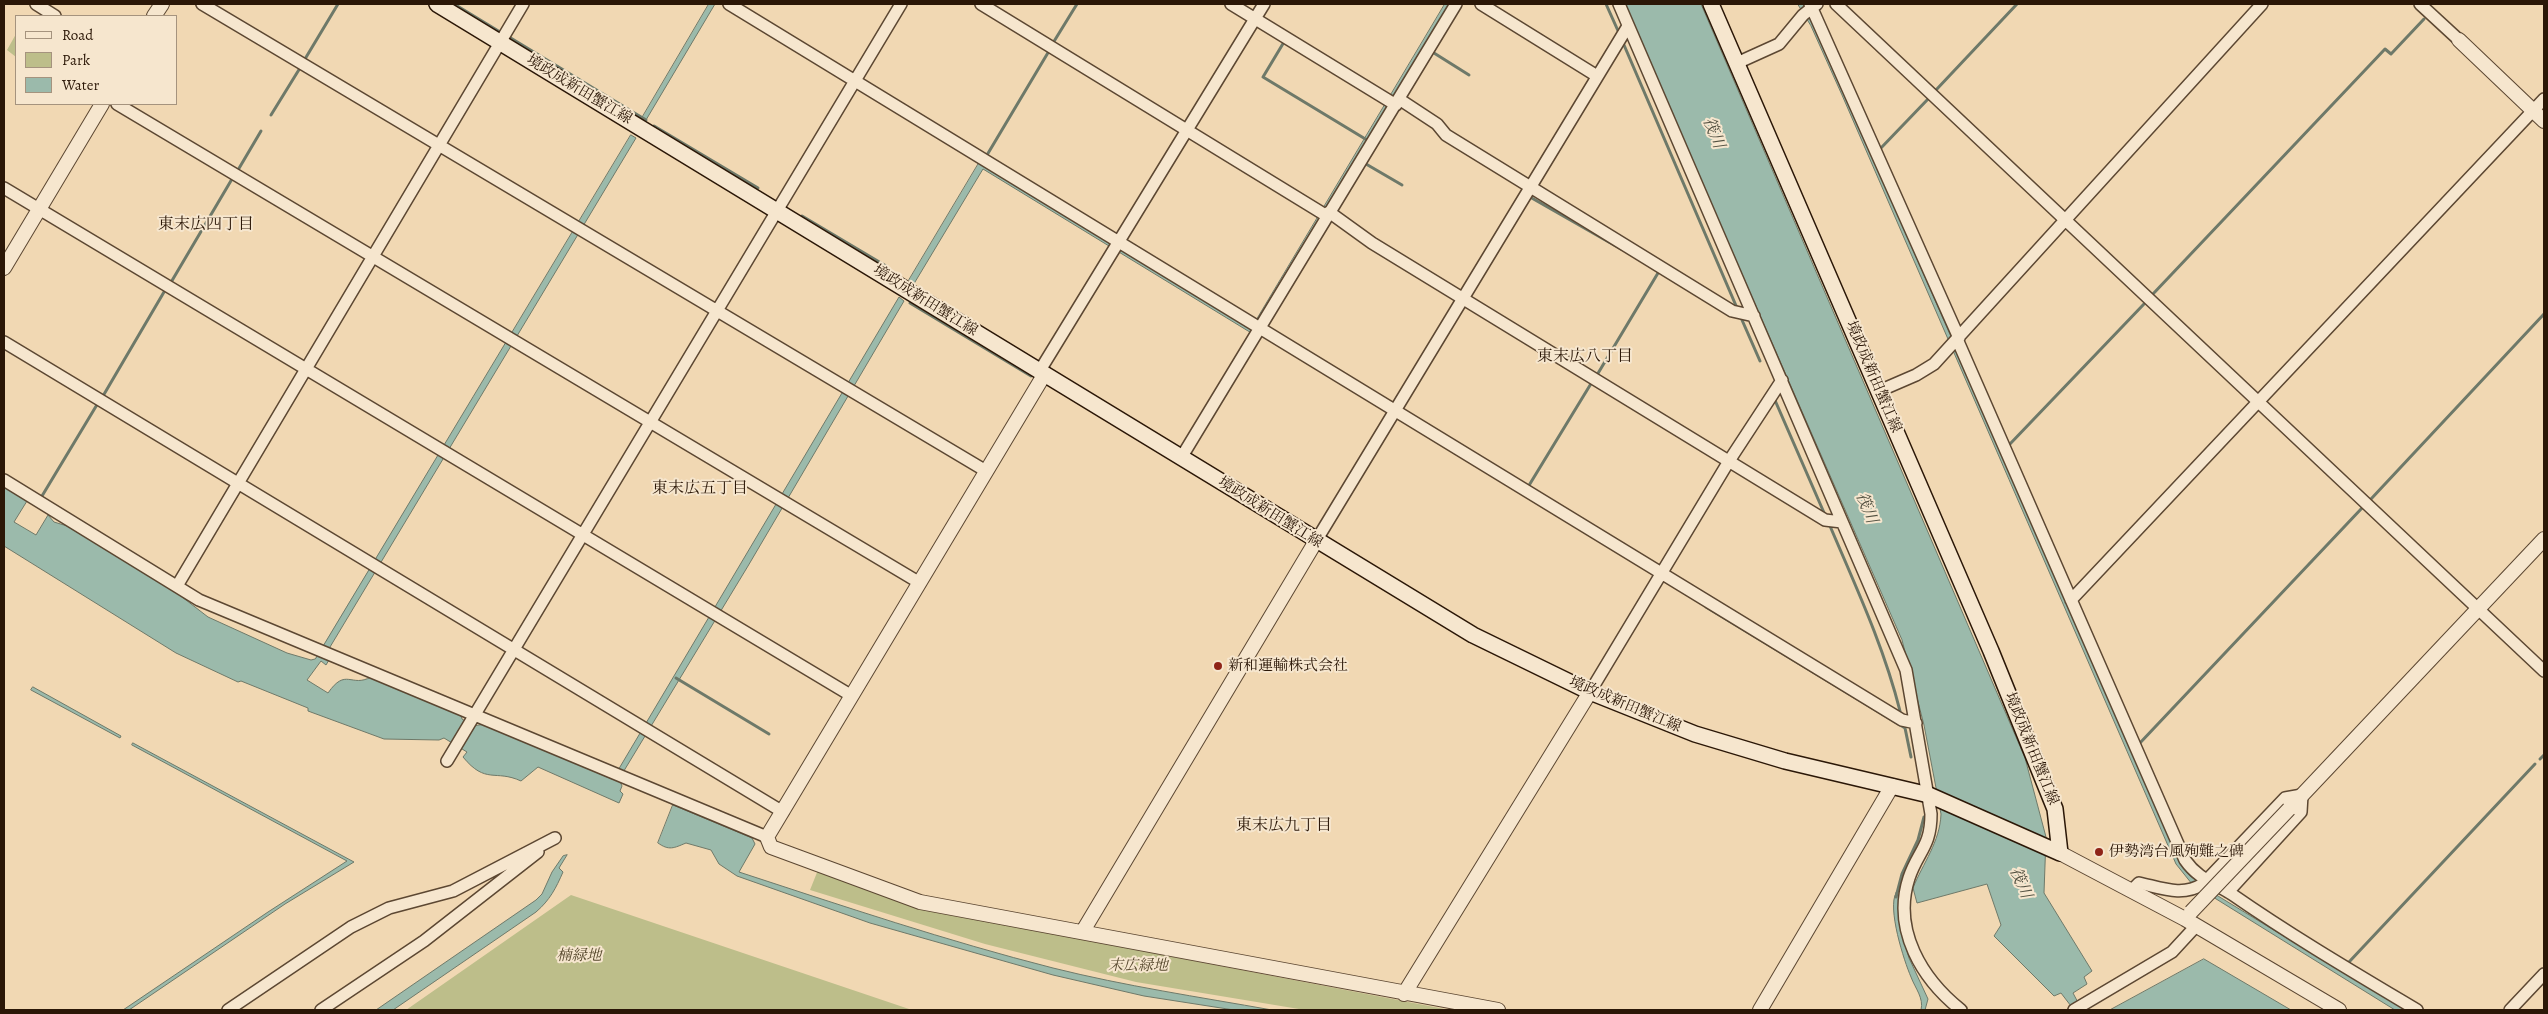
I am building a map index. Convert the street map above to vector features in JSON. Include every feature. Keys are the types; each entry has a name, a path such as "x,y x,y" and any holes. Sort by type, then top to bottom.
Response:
{"main road":[{"name":"境政成新田蟹江線","path":"437,4 777,209 1316,542 1473,635 1590,692 1695,734 1785,761 1930,795 2056,851 2055,810 1992,651 1711,4"}],"street":[{"path":"36,4 53,15"},
{"path":"155,15 162,4"},
{"path":"202,4 716,312 986,471"},
{"path":"177,586 523,4"},
{"path":"729,4 854,80 1117,246 1261,328 1902,720 1916,723"},
{"path":"449,757 901,4"},
{"path":"981,4 1825,520 1842,522"},
{"path":"1231,4 1393,102 1437,124 1446,135 1732,310 1754,316"},
{"path":"767,837 920,583 1186,130 1264,4"},
{"path":"1181,458 1261,328 1325,214 1393,102 1456,4"},
{"path":"1481,4 1597,76"},
{"path":"1619,4 1906,670 1930,795 1931,830 1926,846 1913,868 1904,895 1906,924 1914,951 1926,976 1960,1010"},
{"path":"1836,4 2544,670"},
{"path":"1879,390 1934,364 2262,4"},
{"path":"2420,4 2544,121"},
{"path":"1737,63 1779,44 1810,8 1955,341 2071,600 2177,846 2201,885"},
{"path":"1083,931 1395,410 1628,26"},
{"path":"2071,600 2544,99"},
{"path":"4,268 101,105"},
{"path":"119,105 372,258 920,583"},
{"path":"4,188 852,696"},
{"path":"4,342 783,812"},
{"path":"1404,994 1661,573 1782,380"},
{"path":"4,480 199,600 473,717 767,837 771,847 920,902 1083,931 1404,994 1498,1010"},
{"path":"2074,1010 2172,952 2191,919 2289,809 2544,539"},
{"path":"1760,1010 1892,786"},
{"path":"2201,885 2285,798 2302,796"},
{"path":"2228,892 2301,812 2302,796"},
{"path":"228,1010 351,927 389,908 454,891 555,838 510,876 424,941 321,1010"},
{"path":"2056,851 2191,919 2339,1010"},
{"path":"2132,890 2139,882 2173,891 2201,885 2228,892 2279,927 2416,1010"},
{"path":"2510,1010 2544,974"}],"green space":[{"path":"15,36 15,56 7,50"},
{"name":"末広緑地","path":"818,870 1080,939 1450,1010 1305,1010 1136,982 985,944 810,890"},
{"name":"楠緑地","path":"571,895 912,1010 406,1010"}],"water":[{"path":"709,4 715,4 646,120 642,118"},
{"path":"1445,4 1451,4 1259,323 1256,321"},
{"name":"筏川","path":"1624,4 1701,4 2025,758 2046,837 2044,893 2092,971 2084,977 2087,984 2073,993 2082,1010 2074,1010 2061,993 2054,996 1994,936 2001,925 1987,884 1917,903 1913,888 1938,834 1941,814 1924,725 1902,640"},
{"path":"1798,4 1803,4 1805,7 1837,76 2182,865 2190,876 2218,896 2405,1010 2395,1010 2192,884 2176,864 1842,95 1811,26"},
{"path":"631,135 636,138 324,657 329,660 326,665 321,661 307,680 328,693 334,685 344,679 364,680 371,677 461,715 462,719 473,726 485,724 612,779 899,297 904,301 748,566 619,779 622,786 620,791 623,794 619,803 538,767 521,781 504,776 485,774 471,766 463,757 467,752 444,738 439,740 384,739 308,711 308,708 241,681 238,682 176,653 4,546 4,487 27,501 14,522 36,535 48,515 54,522 67,526 173,590 208,617 287,653 311,660 315,659"},
{"path":"979,163 1255,331 1253,334 983,169 912,287 909,280"},
{"path":"33,687 121,736 120,738 31,690"},
{"path":"133,743 354,862 285,904 129,1010 123,1010 347,861 132,745"},
{"path":"673,805 752,838 755,844 739,872 934,935 1013,958 1135,986 1272,1010 1234,1010 1144,996 1053,975 870,923 737,876 719,864 711,850 686,843 672,848 662,846 658,843"},
{"path":"567,855 559,868 563,872 555,889 536,912 393,1010 376,1010 536,900 542,894 552,872 563,856"},
{"path":"1896,893 1899,897 1902,932 1909,958 1928,999 1925,1010 1921,1010 1920,997 1908,969 1898,935 1894,910"},
{"path":"2204,959 2291,1010 2110,1010"}],"waterway":[{"path":"305,59 338,4"},
{"path":"454,4 500,32"},
{"path":"1053,43 1077,4"},
{"path":"1606,4 1619,33"},
{"path":"1936,90 2017,4"},
{"path":"2152,295 2385,49 2391,54 2424,19"},
{"path":"509,37 646,120"},
{"path":"1284,42 1263,77 1367,140"},
{"path":"1624,45 1737,308"},
{"path":"987,155 1049,51"},
{"path":"1434,53 1469,75"},
{"path":"271,115 300,68"},
{"path":"1880,149 1929,98"},
{"path":"654,126 758,188"},
{"path":"238,170 261,131"},
{"path":"1366,164 1402,185"},
{"path":"170,284 232,179"},
{"path":"1530,197 1621,249"},
{"path":"802,216 886,266"},
{"path":"1597,375 1658,273"},
{"path":"103,396 164,292"},
{"path":"910,303 1031,376"},
{"path":"2009,445 2144,304"},
{"path":"2371,499 2544,314"},
{"path":"1742,320 1760,361"},
{"path":"1528,487 1592,382"},
{"path":"1774,398 1825,515"},
{"path":"42,496 98,403"},
{"path":"2139,744 2362,508"},
{"path":"1830,526 1878,640 1900,711"},
{"path":"1706,607 1905,728 1911,757"},
{"path":"676,678 769,734"},
{"path":"2540,759 2544,755"},
{"path":"2349,962 2535,764"},
{"path":"1896,897 1902,874 1918,840 1924,817"}],"place":[{"name":"新和運輸株式会社","path":"1218,666"},
{"name":"伊勢湾台風殉難之碑","path":"2099,852"}],"district":[{"name":"東末広四丁目","path":"206,225"},
{"name":"東末広八丁目","path":"1585,357"},
{"name":"東末広五丁目","path":"700,489"},
{"name":"東末広九丁目","path":"1284,826"}]}
